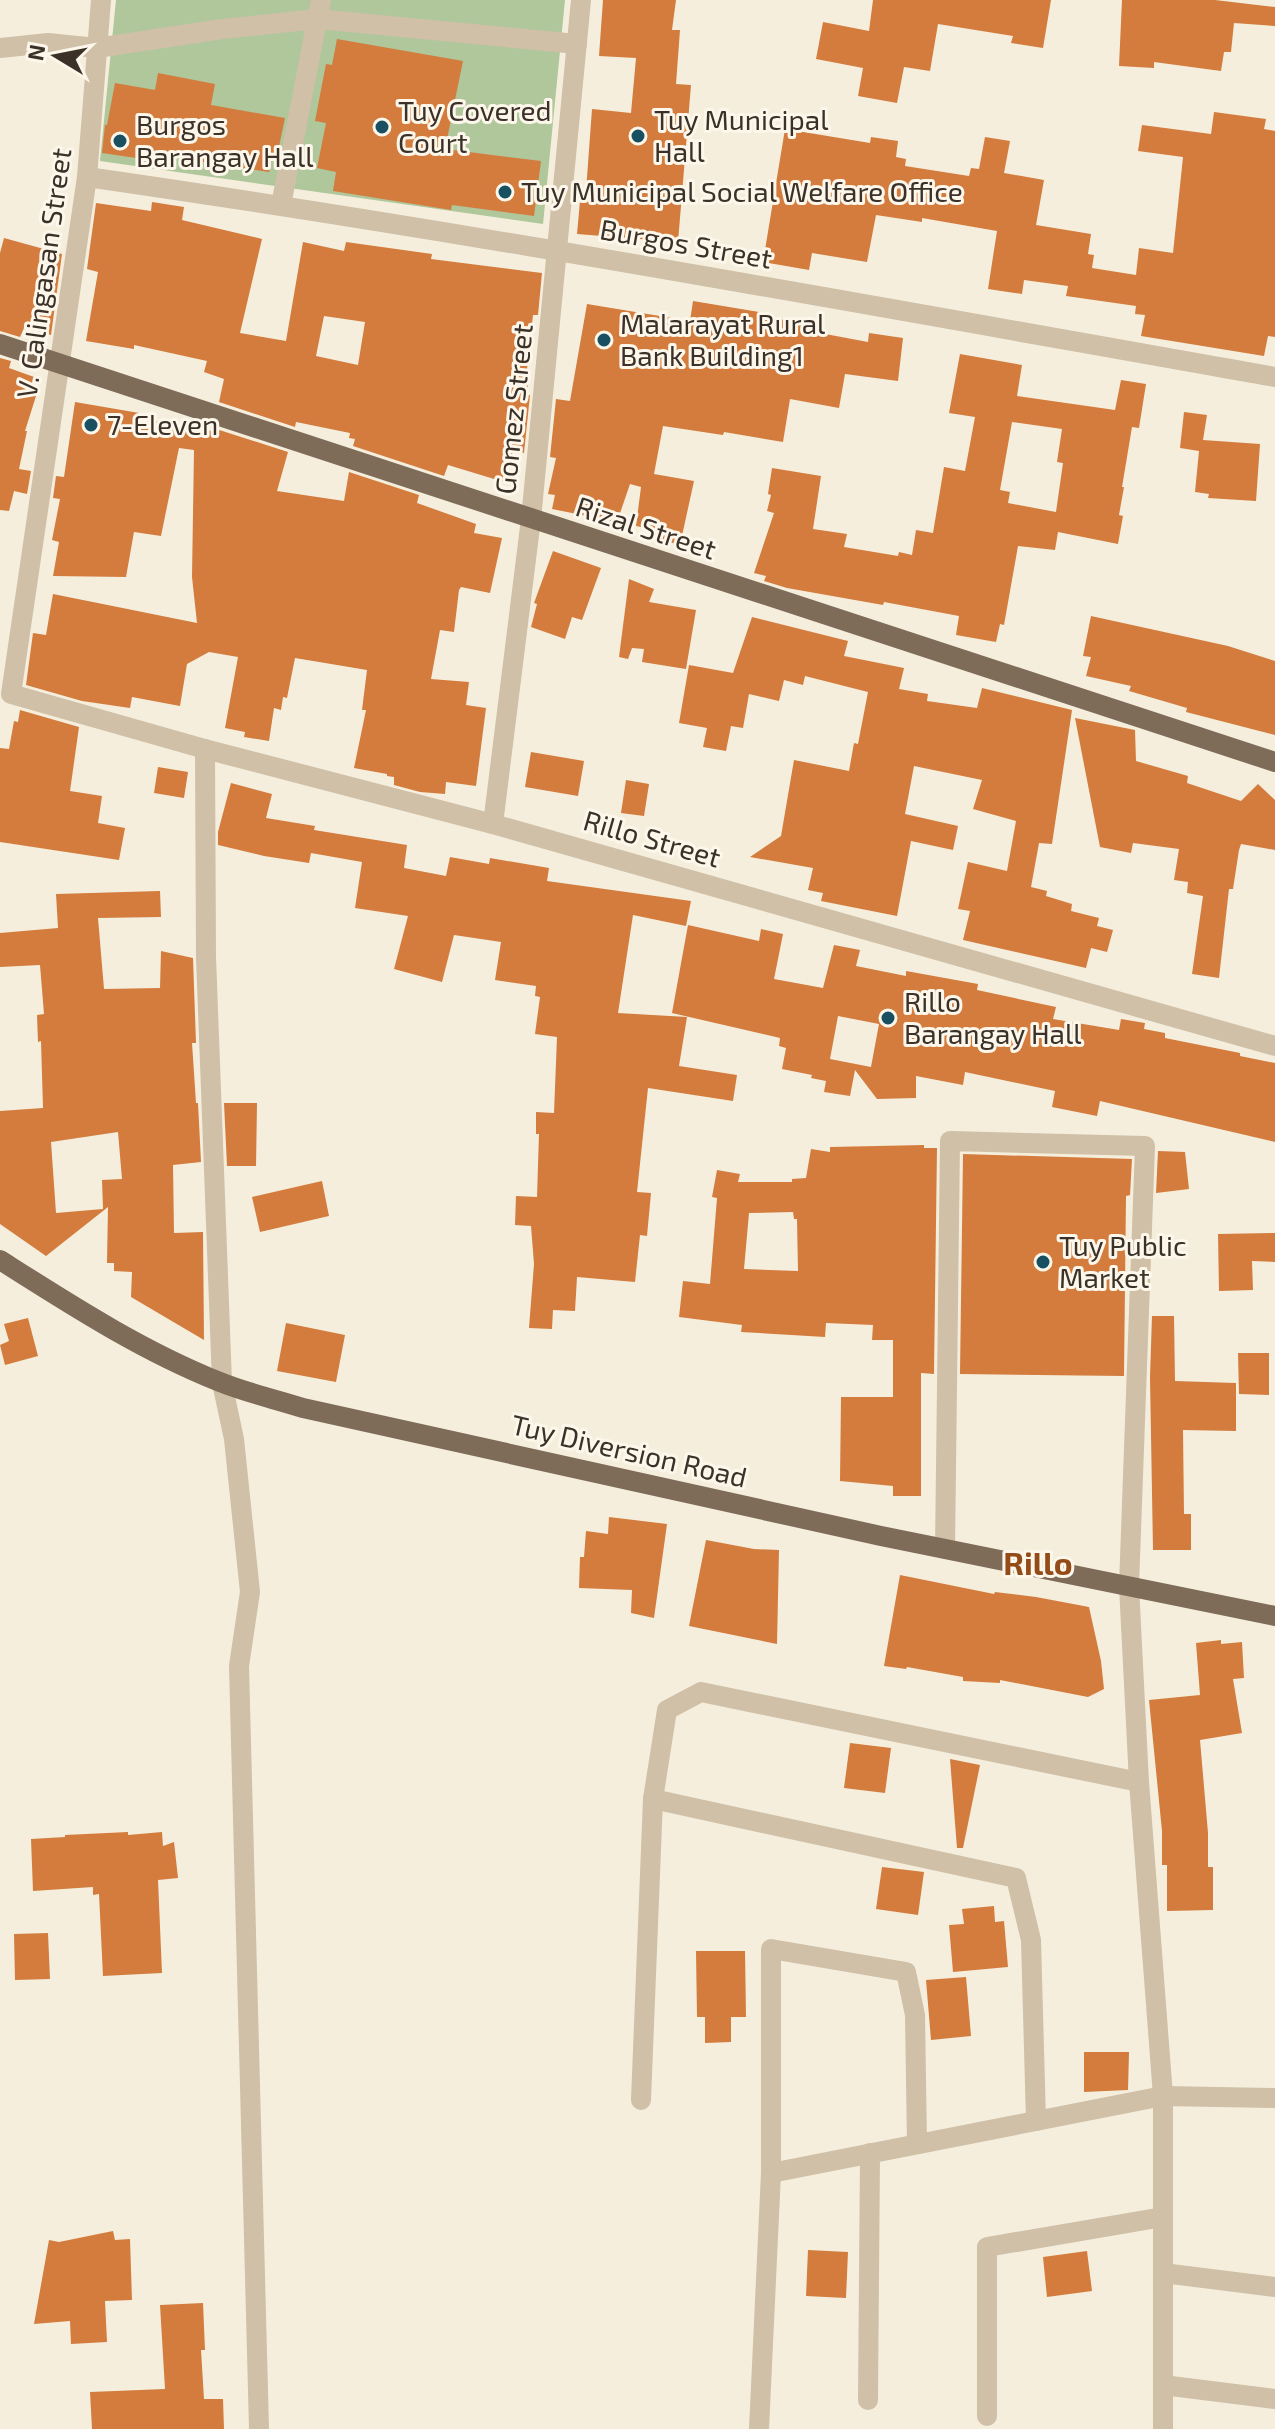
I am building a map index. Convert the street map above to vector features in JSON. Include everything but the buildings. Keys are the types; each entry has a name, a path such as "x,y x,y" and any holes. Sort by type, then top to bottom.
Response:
{"main road":[{"name":"Rizal Street","path":"0,344 1275,762"},
{"name":"Tuy Diversion Road","path":"0,1260 137,1342 222,1383 303,1408 945,1549 1275,1616"}],"street":[{"name":"V. Calingasan Street","path":"11,694 87,177 101,0"},
{"name":"Gomez Street","path":"493,824 531,519 581,0"},
{"path":"281,205 320,9"},
{"path":"0,48 48,43 97,48 222,29 320,9 577,44"},
{"name":"Burgos Street","path":"87,177 559,250 1275,377"},
{"name":"Rillo Street","path":"11,694 1274,1039"},
{"path":"205,749 206,957 222,1383 234,1439 250,1592 239,1666 259,2429"},
{"path":"945,1549 950,1141 1145,1146 1129,1586 1139,1782 1163,2096 1163,2429"},
{"path":"641,2100 653,1799 667,1710 701,1692 1139,1782"},
{"path":"653,1799 1016,1878 1031,1940 1036,2121"},
{"path":"759,2429 771,2173 771,1949 906,1972 915,2015 917,2144"},
{"path":"771,2173 1163,2096 1275,2098"},
{"path":"868,2400 870,2153"},
{"path":"987,2416 987,2247 1163,2217"},
{"path":"1163,2273 1275,2287"},
{"path":"1163,2385 1275,2399"}],"green space":[{"path":"116,0 565,0 543,224 100,161"}],"place":[{"name":"Tuy Covered Court","path":"382,127"},
{"name":"Tuy Municipal Hall","path":"638,136"},
{"name":"Burgos Barangay Hall","path":"120,141"},
{"name":"Tuy Municipal Social Welfare Office","path":"505,192"},
{"name":"Malarayat Rural Bank Building1","path":"604,340"},
{"name":"7-Eleven","path":"91,425"},
{"name":"Rillo Barangay Hall","path":"888,1018"},
{"name":"Tuy Public Market","path":"1043,1262"}],"district":[{"name":"Rillo","path":"1038,1564"}]}
